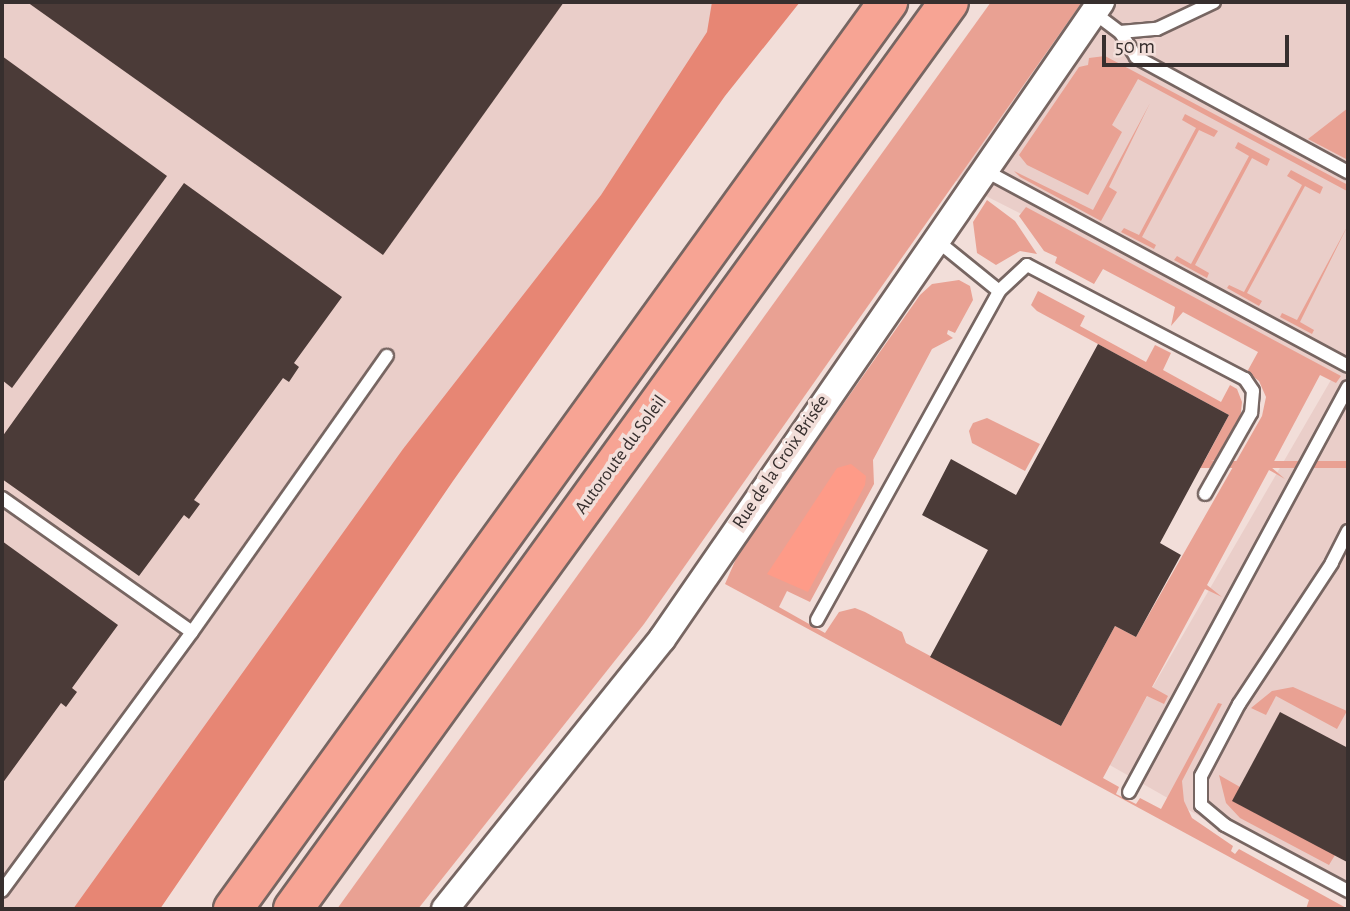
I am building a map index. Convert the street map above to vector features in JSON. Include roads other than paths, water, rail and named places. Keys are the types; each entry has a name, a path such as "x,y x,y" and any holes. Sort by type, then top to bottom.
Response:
{"highway":[{"path":"233,909 888,2"},
{"name":"Autoroute du Soleil","path":"293,909 949,2"}],"street":[{"name":"Rue de la Croix Brisée","path":"445,909 662,639 1097,7"}],"lane":[{"path":"1120,32 1157,29 1214,2"},
{"path":"1097,7 1120,32 1136,57 1348,172"},
{"path":"984,170 1348,366"},
{"path":"935,239 999,291"},
{"path":"817,620 999,291 1027,265 1046,272 1244,379 1253,391 1251,413 1205,494"},
{"path":"2,891 192,632 387,356"},
{"path":"1129,792 1348,387"},
{"path":"2,498 192,632"},
{"path":"1348,531 1332,564 1239,704 1201,776 1201,805 1225,825 1348,891"}]}
